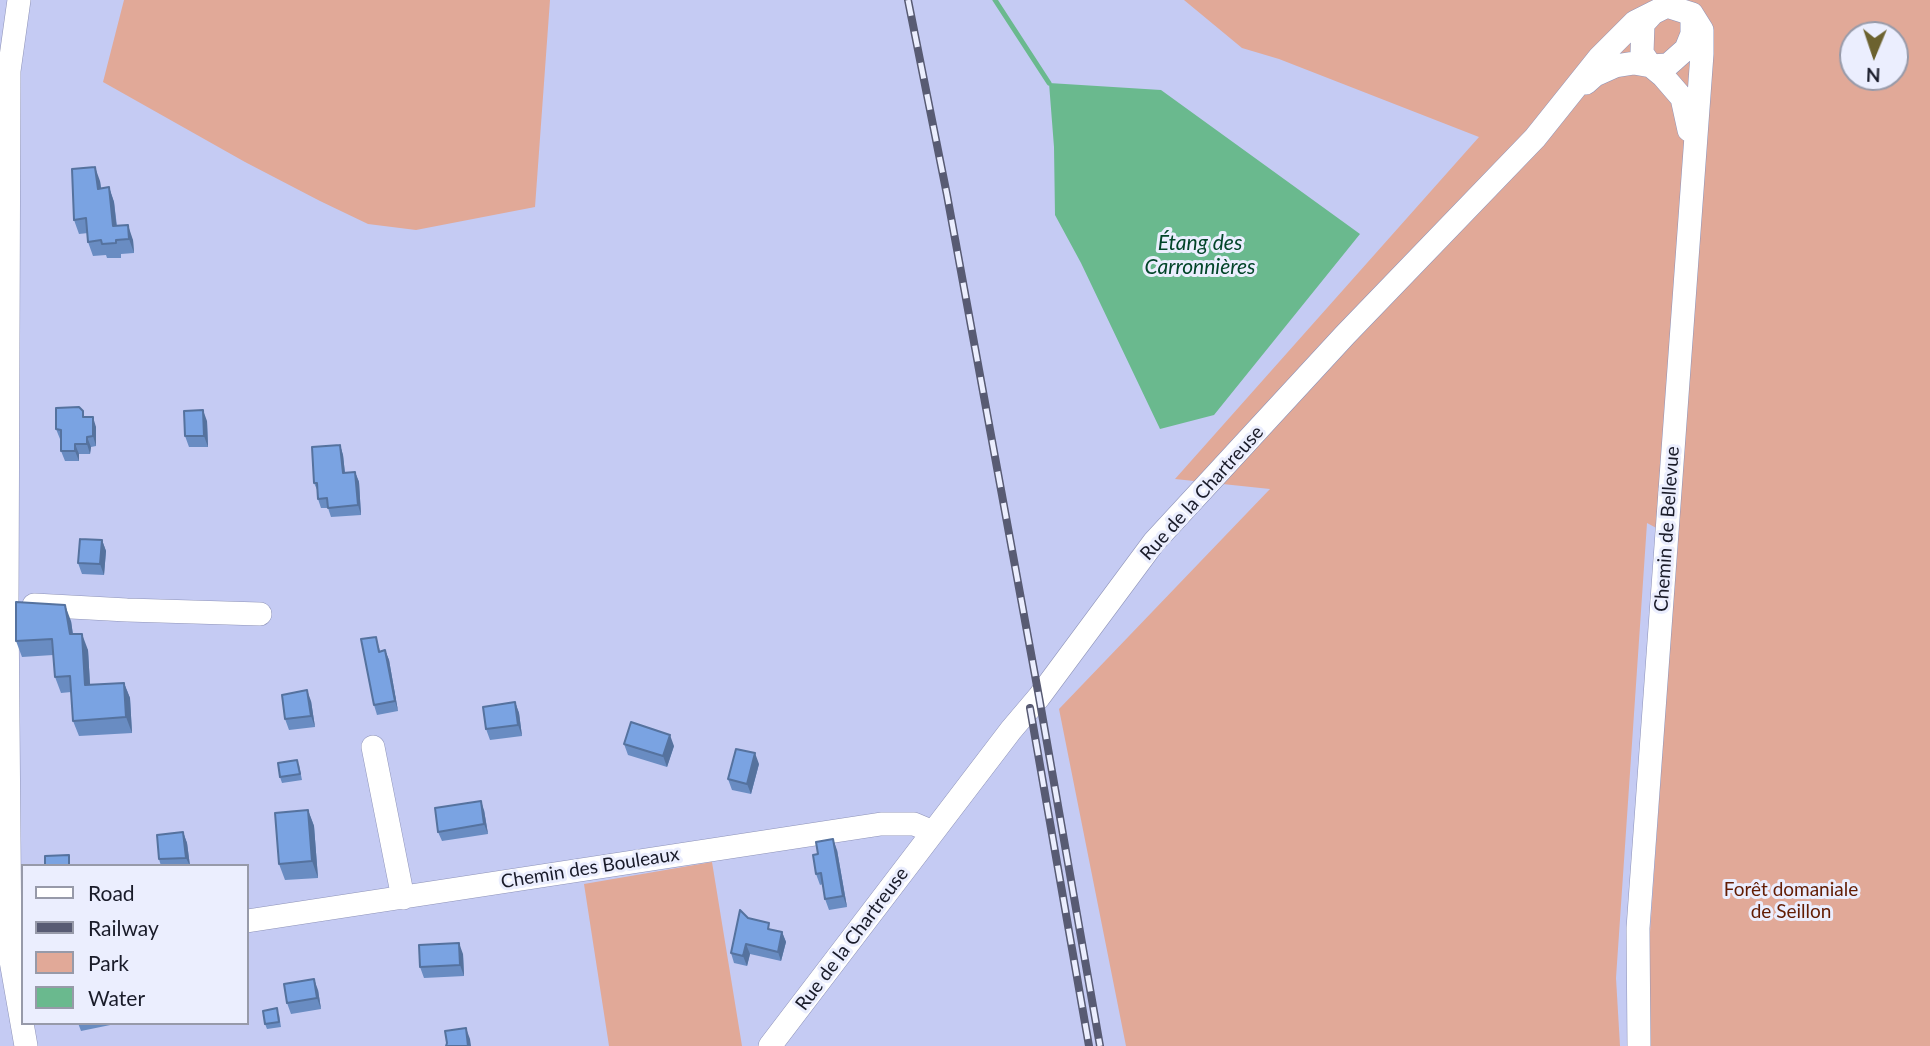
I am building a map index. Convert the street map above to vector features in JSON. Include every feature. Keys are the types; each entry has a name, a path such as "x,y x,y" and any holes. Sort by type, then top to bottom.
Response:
{"street":[{"path":"19,0 6,45 9,85 7,603 11,954 21,1015"},
{"path":"1571,94 1595,75 1615,66 1634,62 1651,66 1668,65 1686,48 1692,34 1692,14 1667,6 1653,13 1643,24 1642,53 1651,66 1682,98 1689,128 1693,175"},
{"name":"Rue de la Chartreuse","path":"770,1046 1039,697 1154,542 1345,335 1541,132 1599,58 1634,22 1653,13"},
{"name":"Chemin de Bellevue","path":"1639,1046 1638,928 1702,54 1702,30 1692,14"},
{"path":"7,603 260,614"},
{"path":"373,747 403,898"},
{"name":"Chemin des Bouleaux","path":"248,921 881,824 914,824 933,832"},
{"path":"23,1025 26,1046"}],"green space":[{"path":"124,0 550,0 535,207 416,230 368,224 320,201 103,82"},
{"name":"Forêt domaniale de Seillon","path":"1184,0 1930,0 1930,1046 1650,1046 1650,932 1677,539 1647,523 1616,978 1620,1046 1126,1046 1059,709 1270,489 1175,479 1479,137 1279,59 1242,48"},
{"path":"712,862 742,1046 609,1046 584,884"}],"water":[{"name":"Étang des Carronnières","path":"1049,83 1161,90 1360,234 1214,415 1160,429 1081,263 1055,215"}],"building":[{"path":"95,167 98,189 109,187 113,226 128,225 129,239 116,240 116,243 102,244 101,240 88,242 86,218 74,220 72,169"},
{"path":"79,407 83,411 83,417 93,417 93,436 87,437 87,444 75,444 75,451 61,451 61,430 56,429 56,408"},
{"path":"203,410 204,436 185,436 184,411"},
{"path":"340,445 343,473 355,472 358,505 328,508 327,498 318,499 317,483 314,483 312,447"},
{"path":"80,539 102,540 100,564 78,563"},
{"path":"16,602 65,605 70,634 82,634 85,685 124,683 126,717 73,721 70,676 55,677 52,639 16,641"},
{"path":"376,637 379,652 385,650 395,701 374,705 361,639"},
{"path":"307,690 311,716 285,719 282,695"},
{"path":"515,702 518,725 486,729 483,707"},
{"path":"631,722 670,735 663,756 624,744"},
{"path":"736,749 755,753 747,784 728,779"},
{"path":"297,760 300,774 280,777 278,763"},
{"path":"481,801 484,824 438,832 435,808"},
{"path":"308,810 312,861 279,864 275,813"},
{"path":"183,832 186,858 159,859 157,835"},
{"path":"833,839 843,896 825,899 821,873 816,874 813,855 818,854 816,842"},
{"path":"69,855 69,864 45,864 45,856"},
{"path":"740,910 748,918 769,923 768,929 782,932 778,952 746,944 743,956 731,953"},
{"path":"459,943 460,965 420,967 419,945"},
{"path":"314,979 317,998 287,1003 284,984"},
{"path":"277,1008 279,1022 265,1024 263,1011"},
{"path":"466,1028 468,1046 446,1046 445,1031"}],"waterway":[{"path":"995,0 1049,83"}],"railway":[{"path":"908,0 947,195 1100,1046"},
{"path":"1030,708 1089,1046"}]}
